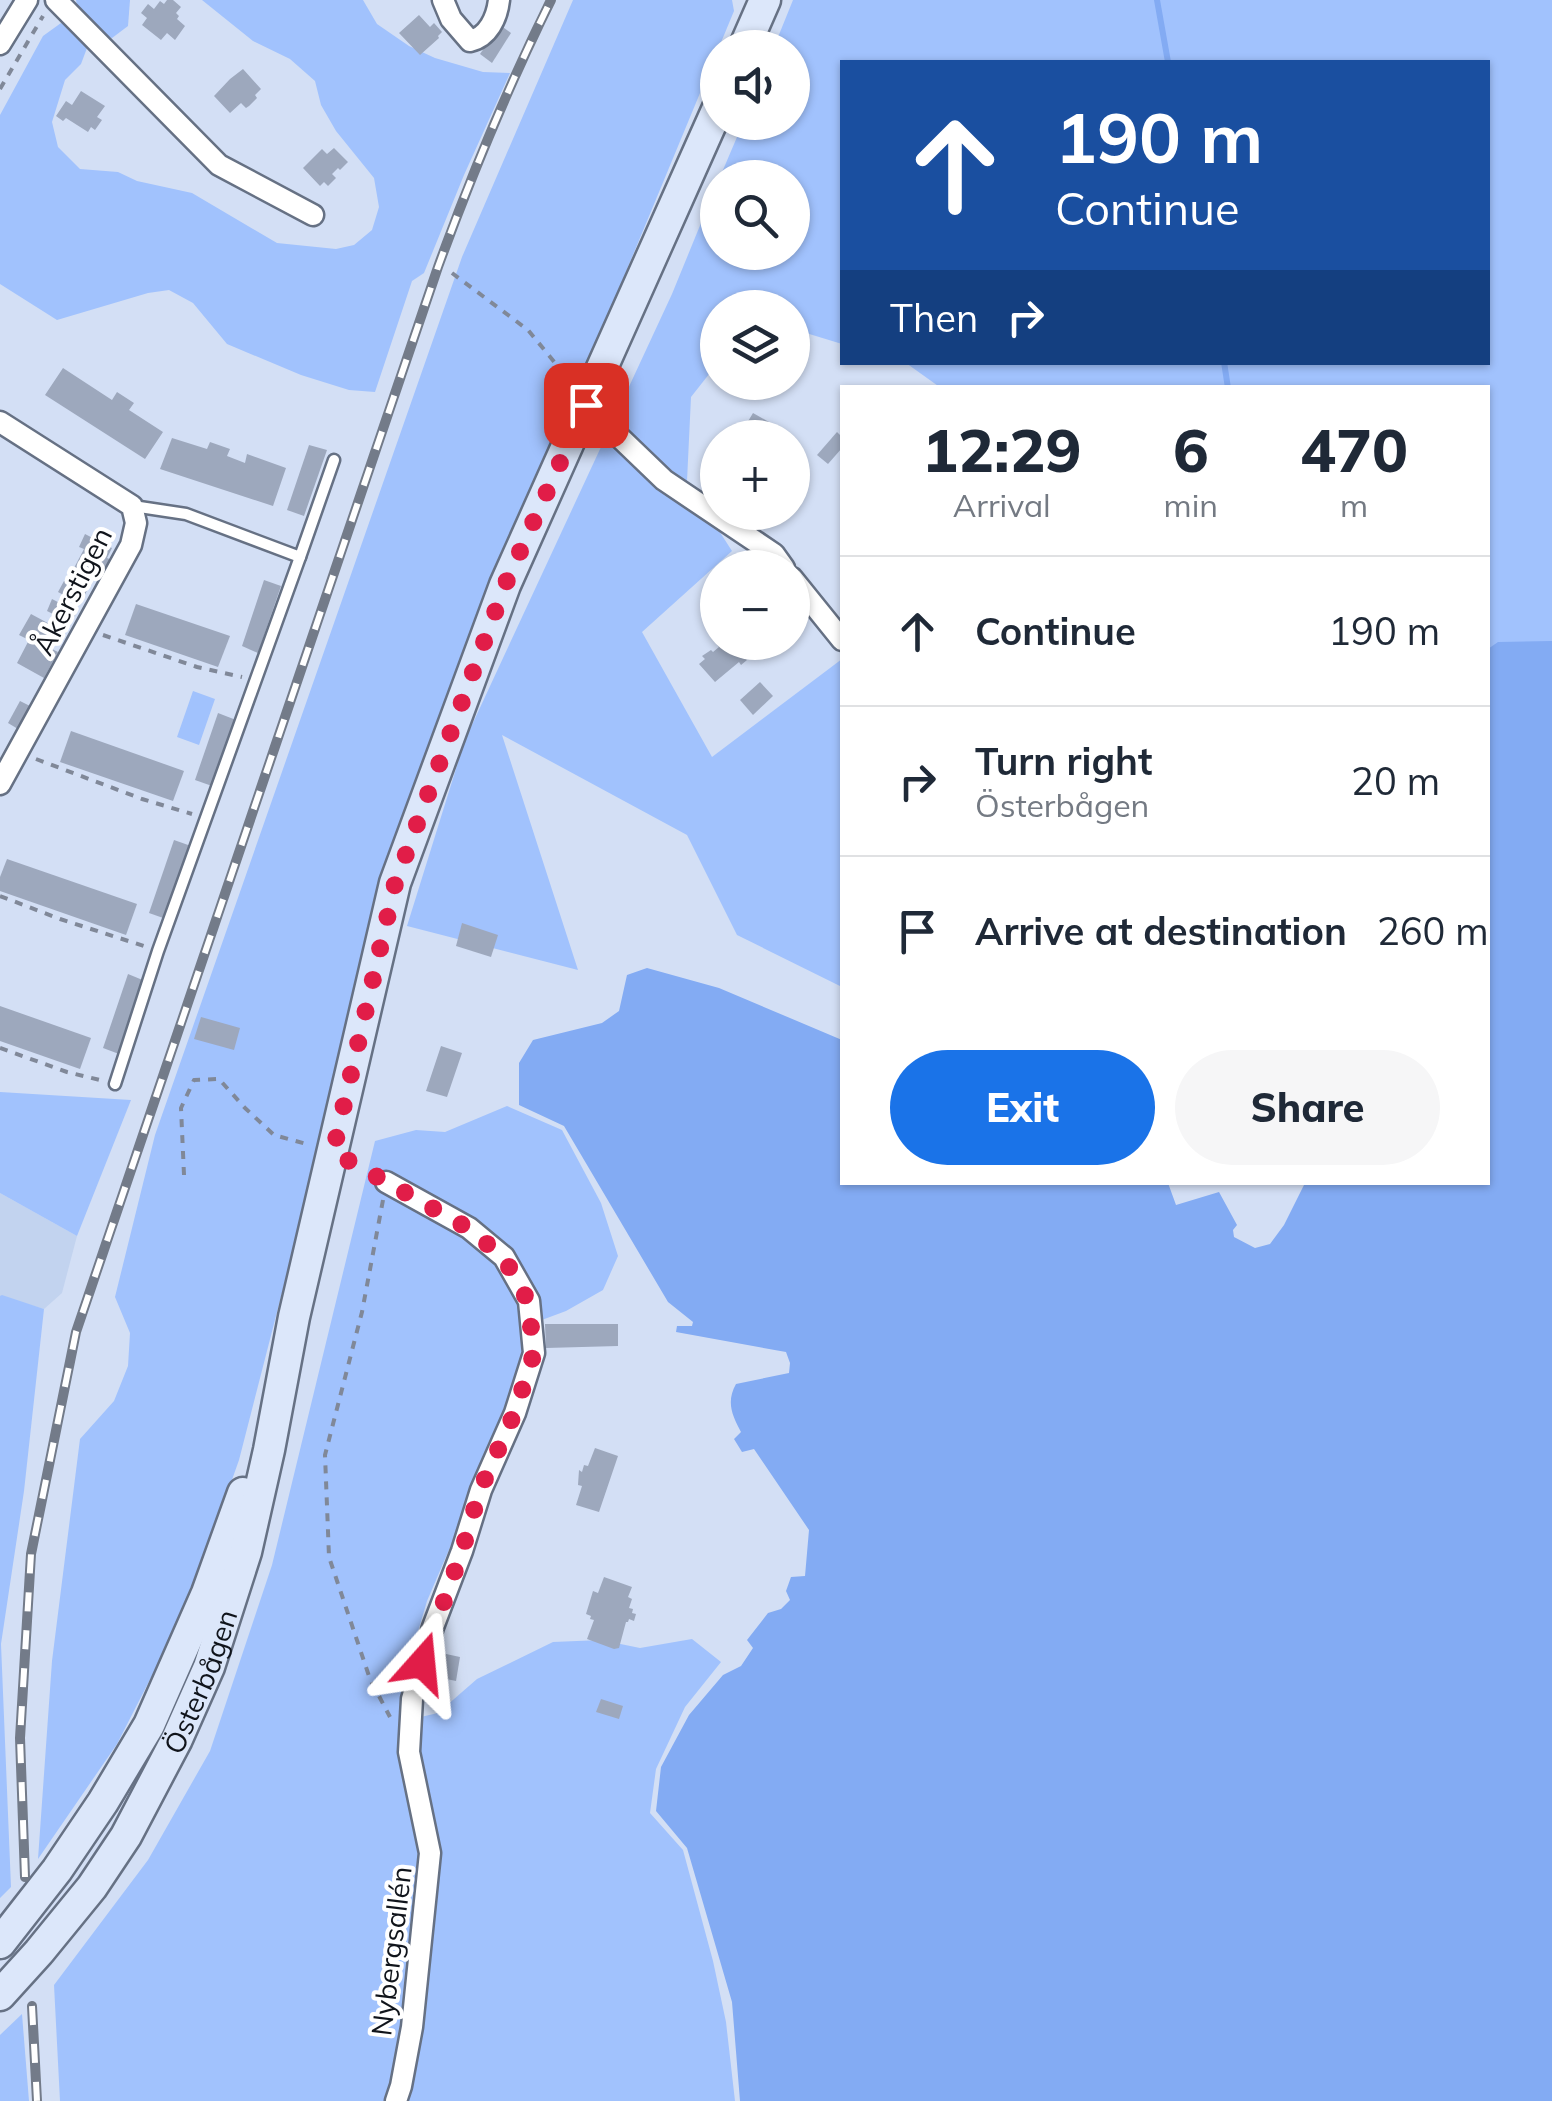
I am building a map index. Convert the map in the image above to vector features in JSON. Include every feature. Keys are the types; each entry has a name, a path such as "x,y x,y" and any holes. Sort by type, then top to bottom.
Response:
{"main road":[{"path":"752,30 765,0"},
{"name":"Österbågen","path":"0,1995 92,1887 126,1836 192,1709 215,1649 246,1552 294,1317 395,884 505,585 704,140"},
{"name":"Österbågen","path":"0,1943 104,1802 149,1725 207,1593 236,1511 294,1317"}],"street":[{"path":"0,44 27,0"},
{"path":"443,0 451,19 470,41 480,39 493,22 499,0"},
{"path":"50,8 219,165 313,215"},
{"path":"586,405 664,480 768,550"},
{"name":"Åkerstigen","path":"0,422 132,506 136,524 132,546 0,784"},
{"path":"810,600 840,638"},
{"name":"Nybergsallén","path":"386,1182 468,1228 504,1258 528,1301 534,1353 515,1412 480,1490 412,1699 409,1752 430,1853 412,2027 396,2101"}],"lane":[{"path":"115,1084 158,951 334,460"},
{"path":"132,506 186,514 300,557"}],"path":[{"path":"0,90 50,8"},
{"path":"452,273 528,330 586,405"},
{"path":"84,628 198,667 257,680"},
{"path":"18,752 142,800 207,818"},
{"path":"0,896 158,951"},
{"path":"0,1048 115,1084"},
{"path":"184,1175 181,1108 194,1080 219,1079 274,1135 333,1152"},
{"path":"386,1182 362,1312 325,1454 329,1557 370,1679 409,1752"}],"shaded area":[{"path":"76,0 130,0 128,26 112,38 99,32 84,19"},
{"path":"202,0 363,0 377,24 409,46 483,72 510,73 424,273 412,281 375,392 349,390 301,375 227,344 193,303 169,290 57,320 0,284 0,115 43,36 61,23 78,32 87,48 81,64 65,80 52,122 58,147 80,169 118,172 137,181 192,193 277,243 336,249 354,245 372,230 379,207 374,178 336,131 321,105 315,81 290,59 253,41"},
{"path":"573,0 732,0 734,11 726,30 700,30 700,93 379,885 323,1133 239,1460 187,1607 117,1744 38,1859 52,1661 80,1439 114,1401 128,1366 130,1333 115,1297 155,1135 462,257"},
{"path":"793,0 1552,0 1552,819 1490,778 1490,385 937,385 909,365 1490,365 1490,60 840,60 840,343 810,334 810,290 700,290 700,386 691,397 687,481 700,501 700,530 718,530 731,550 700,550 700,580 642,632 712,757 840,661 840,986 737,935 687,835 502,735 578,970 407,926 465,740 700,226 700,270 810,270 810,160 727,160 736,140 810,140 810,30 781,30"},
{"path":"1552,641 1552,2101 740,2101 732,2002 687,1848 656,1811 661,1767 689,1715 723,1675 741,1666 753,1648 747,1640 768,1613 781,1609 790,1600 786,1591 791,1577 805,1576 809,1530 754,1449 742,1452 734,1439 741,1432 731,1403 736,1384 789,1373 790,1363 786,1352 676,1332 677,1326 692,1326 693,1322 668,1302 564,1126 519,1105 519,1063 533,1040 602,1023 619,1011 627,975 647,968 719,988 840,1039 840,1185 1169,1185 1176,1205 1219,1192 1237,1225 1234,1237 1255,1248 1270,1244 1304,1185 1490,1185 1490,648 1498,642"},
{"path":"193,691 215,699 199,745 177,737"},
{"path":"0,1092 131,1100 77,1236 0,1193"},
{"path":"507,1106 562,1130 601,1203 618,1256 603,1290 566,1311 523,1327 524,1358 507,1409 427,1601 408,1665 399,1722 438,1713 477,1679 553,1642 601,1640 640,1648 692,1639 721,1662 685,1707 656,1769 650,1813 683,1850 726,2022 735,2101 60,2101 54,1985 148,1860 210,1751 272,1565 375,1141 416,1130 445,1132"},
{"path":"0,1193 77,1236 62,1293 44,1309 0,1296"},
{"path":"0,1296 44,1309 24,1491 1,1644 11,1887 0,1898"},
{"path":"22,2014 29,2101 0,2101 0,2035"}],"building":[{"path":"167,0 181,7 177,19 185,26 175,40 167,33 161,40 142,25 147,18 141,13 148,4 154,9 160,1 164,4"},
{"path":"419,15 430,27 434,23 442,32 420,55 399,33"},
{"path":"500,25 511,33 492,63 480,54"},
{"path":"243,69 261,89 249,106 241,103 230,113 214,96"},
{"path":"81,91 105,106 97,117 102,120 95,130 91,127 88,132 56,116 66,101 72,105"},
{"path":"334,148 348,162 332,174 336,178 328,186 324,182 320,186 303,168 322,149 327,154"},
{"path":"63,368 112,400 117,392 134,403 129,410 163,432 145,459 45,395"},
{"path":"837,432 840,435 840,450 828,464 817,455"},
{"path":"172,438 207,449 210,442 230,449 227,456 245,463 247,454 286,468 273,506 160,469"},
{"path":"309,445 327,450 304,516 287,510"},
{"path":"85,534 112,548 107,558 112,560 93,579 80,604 58,592 64,581 70,584 77,570 74,568 84,549 79,547"},
{"path":"264,580 281,586 258,653 242,646"},
{"path":"52,599 77,612 71,623 47,611"},
{"path":"136,604 230,636 218,667 125,635"},
{"path":"31,614 57,628 48,647 58,652 44,678 17,663 29,640 19,635"},
{"path":"704,660 747,660 715,682 699,664"},
{"path":"760,682 773,696 753,715 740,700"},
{"path":"20,701 30,706 18,729 8,723"},
{"path":"218,713 236,720 212,786 195,780"},
{"path":"71,731 184,771 173,801 60,762"},
{"path":"174,840 191,846 166,919 149,913"},
{"path":"7,859 137,904 126,935 0,891"},
{"path":"462,923 498,935 491,957 456,946"},
{"path":"128,974 145,981 119,1054 103,1048"},
{"path":"0,1006 91,1038 80,1069 0,1041"},
{"path":"201,1017 240,1028 234,1050 194,1039"},
{"path":"441,1046 462,1053 447,1097 426,1091"},
{"path":"545,1324 618,1324 618,1346 546,1348"},
{"path":"595,1448 618,1456 599,1512 576,1505 582,1486 578,1485 579,1470 582,1472 584,1465 588,1466"},
{"path":"604,1577 632,1587 629,1608 636,1614 634,1621 626,1622 619,1648 614,1649 587,1639 594,1620 586,1614 593,1591 598,1593"},
{"path":"432,1651 460,1657 456,1681 427,1675"},
{"path":"601,1699 623,1706 619,1719 596,1712"}],"waterway":[{"path":"1157,0 1168,60"},
{"path":"1224,365 1228,385"}],"railway":[{"path":"25,1877 20,1738 31,1554 76,1332 438,267 491,132 551,0"},
{"path":"32,2006 37,2101"}],"route":[{"path":"422,1663 480,1490 515,1412 534,1353 528,1301 504,1258 468,1228 333,1152 395,884 505,585 586,405"}]}
